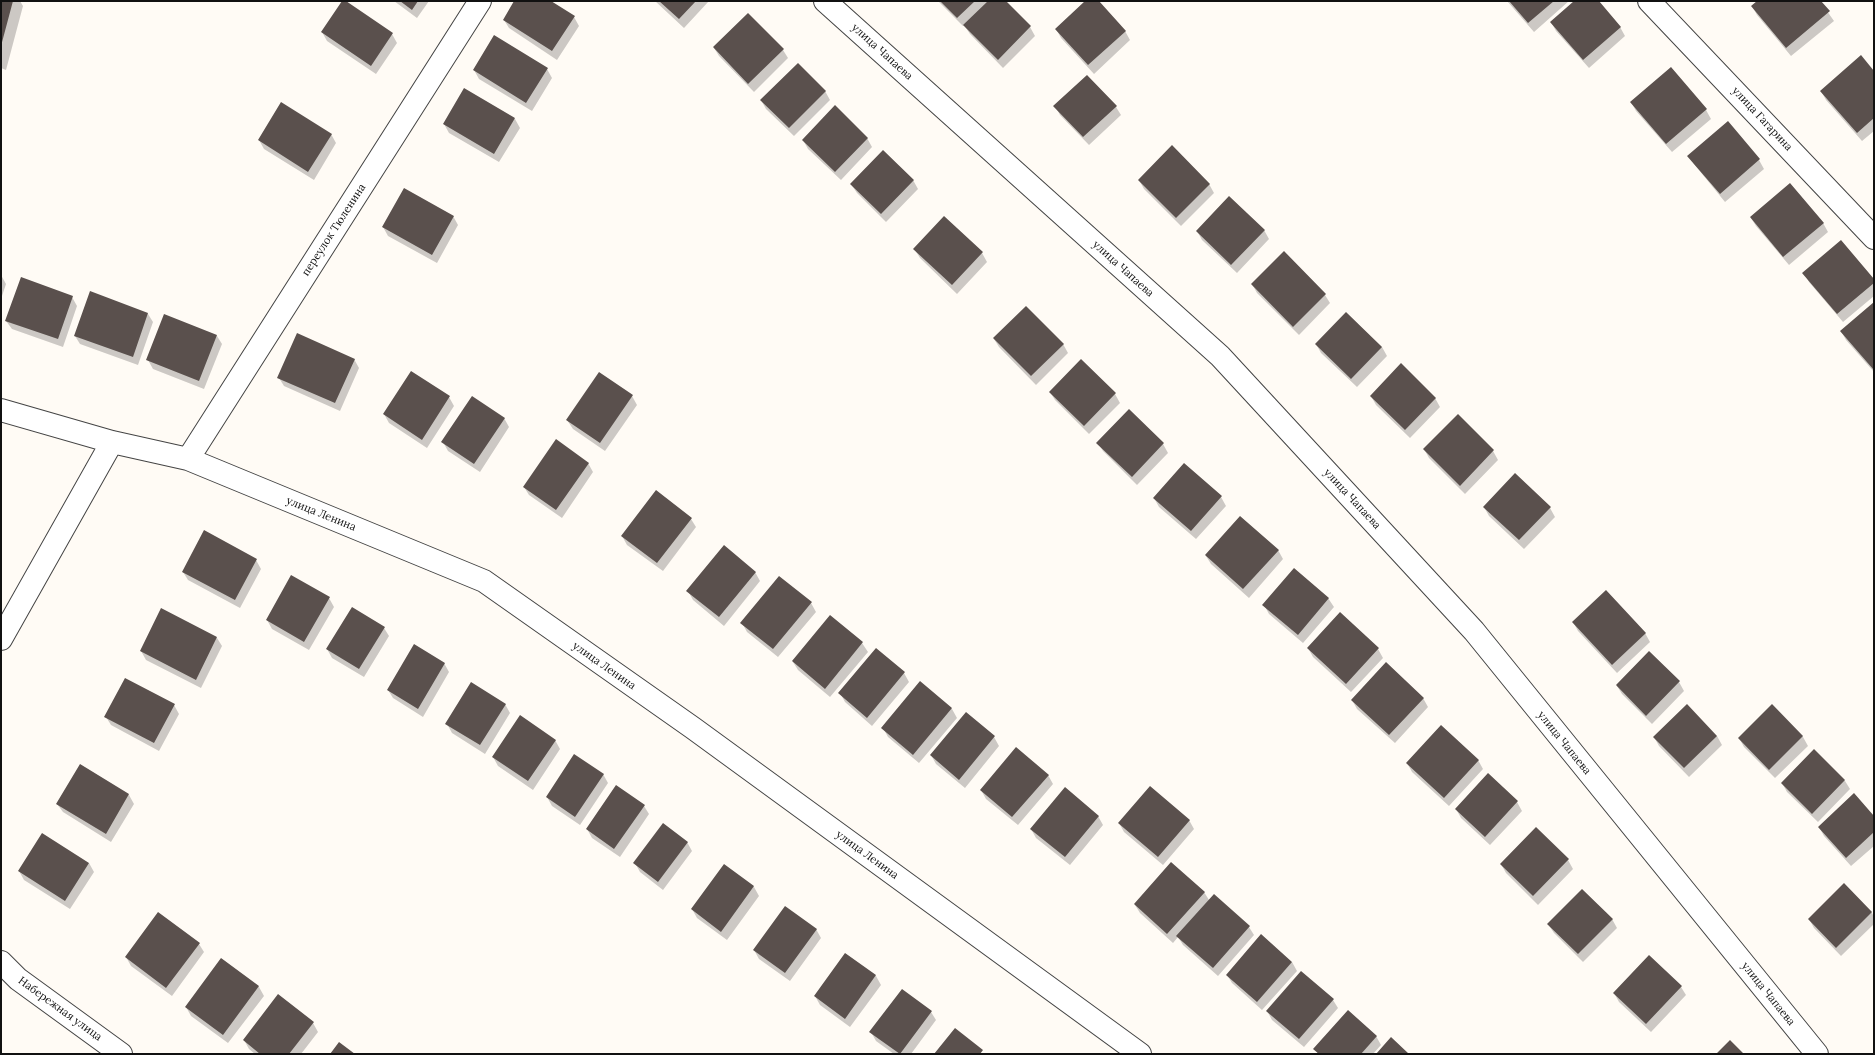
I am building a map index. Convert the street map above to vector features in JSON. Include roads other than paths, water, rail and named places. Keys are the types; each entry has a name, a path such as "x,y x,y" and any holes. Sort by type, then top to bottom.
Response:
{"street":[{"name":"переулок Тюленина","path":"188,459 480,1"},
{"name":"улица Чапаева","path":"825,1 1220,356 1474,631 1817,1054"},
{"name":"улица Гагарина","path":"1649,1 1874,238"},
{"name":"улица Ленина","path":"1,410 112,442 188,459 484,581 693,728 1140,1054"},
{"path":"1,639 112,442"},
{"name":"Набережная улица","path":"1,962 18,980 122,1054"}]}
